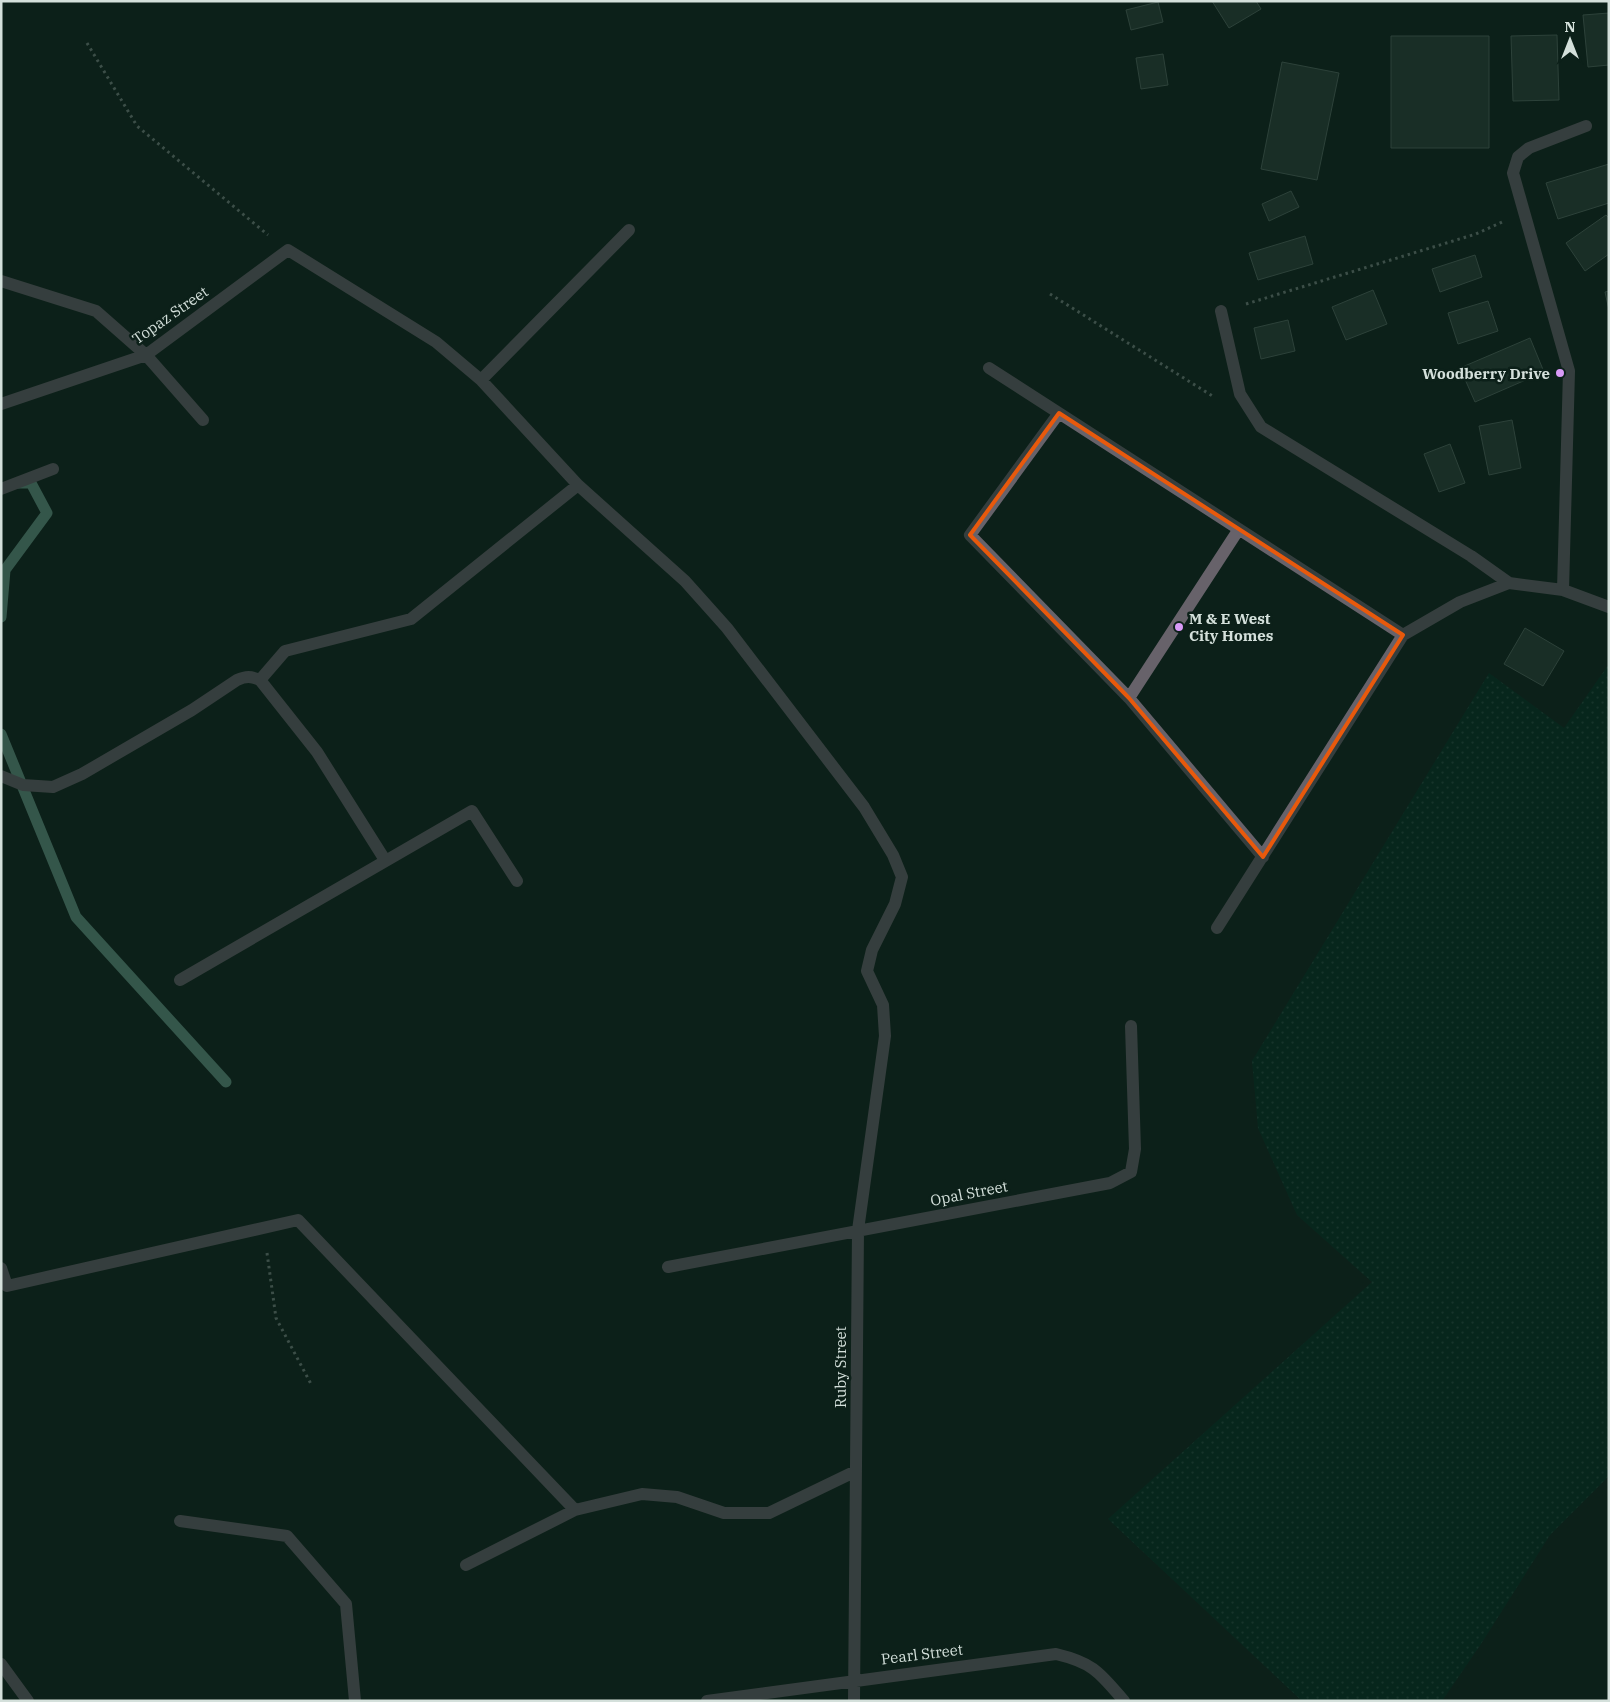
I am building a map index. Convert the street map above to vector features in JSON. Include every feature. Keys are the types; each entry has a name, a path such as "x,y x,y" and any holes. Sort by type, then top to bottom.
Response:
{"street":[{"path":"1563,590 1569,371 1513,173 1518,156 1529,148 1586,126"},
{"path":"481,380 630,230"},
{"name":"Topaz Street","path":"1,404 146,355 288,250"},
{"name":"Ruby Street","path":"288,250 436,342 481,380 578,485 685,581 727,628 864,807 893,855 902,878 895,904 872,950 867,971 883,1005 885,1036 858,1230 854,1701"},
{"path":"1,281 96,311 146,355 203,420"},
{"path":"1221,311 1240,394 1262,427 1471,556 1509,583 1563,590 1609,607"},
{"path":"989,368 1403,635"},
{"path":"1059,413 970,535 1129,698 1263,857"},
{"path":"1,489 53,469"},
{"path":"260,680 285,651 411,619 578,485"},
{"path":"1129,698 1239,529"},
{"path":"1217,928 1403,635 1460,602 1509,583"},
{"path":"1,776 23,785 45,788 53,787 82,774 192,710 244,676 252,676 260,680 317,752 385,860"},
{"path":"180,980 472,811 517,880"},
{"name":"Opal Street","path":"668,1267 1110,1183 1131,1172 1135,1149 1131,1026"},
{"path":"1,1268 7,1286 298,1220 575,1510"},
{"path":"466,1565 575,1510 642,1494 678,1497 724,1513 769,1513 856,1471"},
{"path":"180,1521 287,1536 346,1604 355,1701"},
{"name":"Pearl Street","path":"707,1701 854,1679 1056,1654 1081,1660 1100,1673 1124,1701"},
{"path":"1,1664 28,1701"}],"path":[{"path":"87,43 137,126 251,222 288,250"},
{"path":"1221,311 1476,234 1523,212"},
{"path":"1050,294 1219,400"},
{"path":"263,1228 276,1318 311,1384"}],"highlighted area":[{"path":"1059,413 1403,635 1263,857 1129,698 970,535"}],"green space":[{"path":"1609,664 1609,1476 1550,1535 1481,1644 1442,1701 1302,1701 1108,1519 1372,1282 1297,1215 1258,1128 1252,1061 1489,673 1564,728"}],"building":[{"path":"1212,1 1256,1 1261,9 1229,28"},
{"path":"1158,2 1163,22 1131,30 1126,10"},
{"path":"1609,13 1609,65 1588,67 1583,15"},
{"path":"1557,35 1559,100 1513,101 1511,36"},
{"path":"1391,36 1489,36 1489,148 1391,148"},
{"path":"1163,54 1168,85 1141,89 1136,58"},
{"path":"1282,62 1339,73 1317,180 1261,169"},
{"path":"1609,164 1609,203 1558,219 1546,183"},
{"path":"1291,191 1299,207 1269,221 1262,204"},
{"path":"1606,215 1609,218 1609,254 1585,271 1566,243"},
{"path":"1305,236 1313,264 1258,280 1249,253"},
{"path":"1475,255 1482,277 1440,292 1432,269"},
{"path":"1373,290 1387,324 1346,340 1332,307"},
{"path":"1609,291 1609,310 1605,292"},
{"path":"1488,301 1498,331 1458,344 1448,313"},
{"path":"1288,320 1295,351 1261,359 1254,328"},
{"path":"1530,338 1544,372 1475,402 1460,368"},
{"path":"1512,420 1521,468 1489,475 1479,426"},
{"path":"1450,444 1465,483 1439,492 1424,454"},
{"path":"1525,628 1564,651 1543,686 1504,664"}],"waterway":[{"path":"1,617 5,570 47,513 31,483 18,483"},
{"path":"1,734 76,917 226,1082"}],"place":[{"name":"Woodberry Drive","path":"1560,373"},
{"name":"M & E West City Homes","path":"1179,627"}]}
